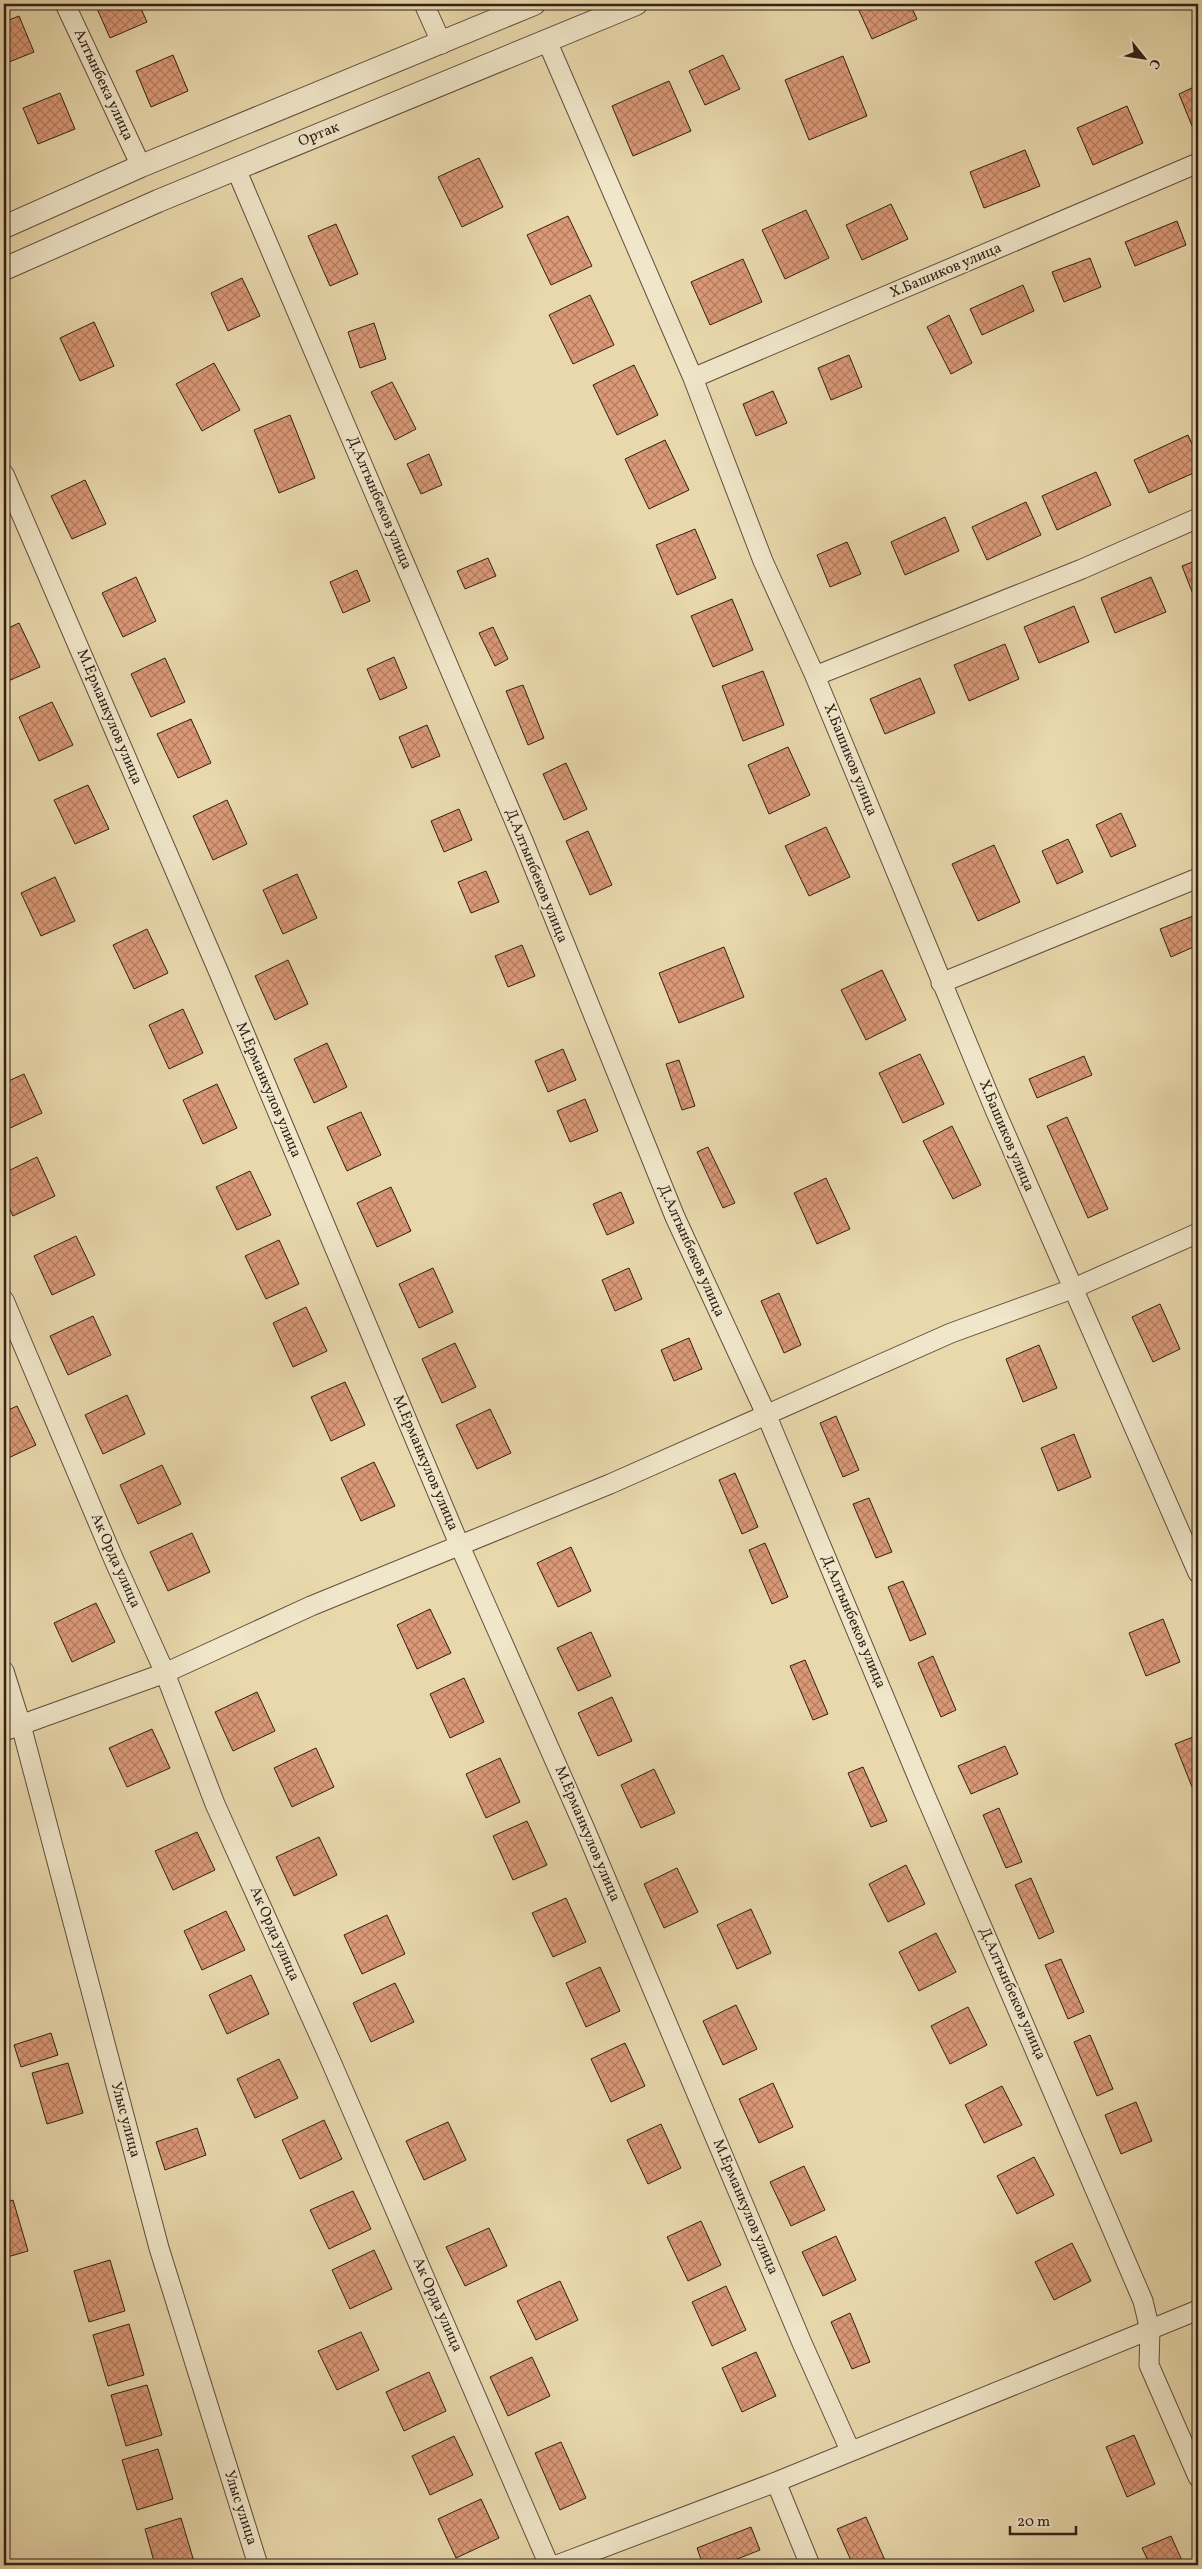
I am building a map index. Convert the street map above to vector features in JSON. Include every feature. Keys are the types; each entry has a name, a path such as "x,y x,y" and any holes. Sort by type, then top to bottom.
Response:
{"street":[{"name":"Алтынбека улица","path":"65,4 141,166"},
{"path":"424,4 442,44"},
{"path":"4,227 141,166 442,44 534,4"},
{"name":"Ортак","path":"4,269 236,169 636,4"},
{"name":"Х.Башиков улица","path":"547,41 693,378 763,560 815,676 941,983 1072,1289 1198,1573"},
{"name":"Х.Башиков улица","path":"693,378 1198,163"},
{"name":"Д.Алтынбеков улица","path":"236,169 524,843 675,1217 766,1414 923,1790 1140,2292 1150,2330 1149,2365 1198,2477"},
{"name":"М.Ерманкулов улица","path":"4,474 220,975 459,1544 585,1829 802,2343 850,2450"},
{"path":"815,676 1082,569 1198,518"},
{"path":"941,983 1198,878"},
{"path":"12,1728 165,1673 312,1606 459,1544 610,1484 951,1333 1072,1289 1198,1233"},
{"name":"Ак Орда улица","path":"4,1300 114,1560 165,1673 215,1804 329,2057 549,2565"},
{"name":"Улыс улица","path":"4,1670 12,1728 159,2248 258,2565"},
{"path":"557,2565 776,2482 850,2450 986,2398 1198,2310"},
{"path":"776,2482 810,2565"}],"building":[{"path":"95,4 139,4 147,22 110,38"},
{"path":"856,4 910,4 917,19 872,39"},
{"path":"19,16 34,52 4,64 4,22"},
{"path":"173,55 188,91 151,107 136,71"},
{"path":"723,55 740,89 705,105 689,71"},
{"path":"843,56 867,116 809,140 785,80"},
{"path":"669,81 691,131 633,156 612,106"},
{"path":"1198,85 1198,123 1192,126 1179,94"},
{"path":"60,93 75,129 38,144 23,108"},
{"path":"1127,106 1143,143 1093,165 1077,128"},
{"path":"1025,150 1040,186 984,208 970,172"},
{"path":"479,158 503,207 462,227 438,177"},
{"path":"891,204 908,239 862,260 846,225"},
{"path":"806,210 829,258 785,279 762,230"},
{"path":"568,216 592,266 551,285 527,235"},
{"path":"1177,221 1186,245 1135,266 1125,242"},
{"path":"336,224 358,274 330,286 308,236"},
{"path":"1090,258 1101,287 1064,302 1052,272"},
{"path":"743,259 762,302 710,325 691,282"},
{"path":"242,278 260,316 228,331 211,293"},
{"path":"1023,285 1034,311 982,335 970,309"},
{"path":"590,295 614,345 573,364 549,315"},
{"path":"949,315 972,363 951,374 927,327"},
{"path":"94,322 114,366 80,381 60,338"},
{"path":"374,323 386,359 360,368 348,332"},
{"path":"849,355 862,387 831,400 818,368"},
{"path":"214,363 240,410 202,431 176,384"},
{"path":"634,365 658,415 617,435 593,385"},
{"path":"392,382 416,429 395,440 371,392"},
{"path":"773,391 787,423 756,436 743,404"},
{"path":"290,415 315,478 279,493 254,430"},
{"path":"1188,435 1198,457 1198,471 1149,493 1134,460"},
{"path":"665,440 689,490 649,509 625,459"},
{"path":"429,454 442,485 421,494 407,464"},
{"path":"1096,472 1111,505 1057,530 1042,496"},
{"path":"85,480 106,524 72,539 51,496"},
{"path":"1026,502 1041,535 987,560 972,527"},
{"path":"945,517 959,551 905,575 891,542"},
{"path":"695,529 716,578 677,595 656,545"},
{"path":"847,542 861,574 830,587 817,555"},
{"path":"488,558 496,576 465,589 457,571"},
{"path":"1198,560 1198,601 1196,602 1182,566"},
{"path":"357,570 370,601 343,613 330,582"},
{"path":"136,577 156,621 123,637 102,593"},
{"path":"1151,577 1166,612 1115,633 1101,598"},
{"path":"732,599 753,650 713,667 691,616"},
{"path":"1074,606 1089,642 1039,663 1024,627"},
{"path":"19,623 40,667 6,682 4,678 4,630"},
{"path":"493,627 508,659 495,666 479,633"},
{"path":"1005,644 1019,679 969,701 954,665"},
{"path":"394,657 407,688 380,700 367,669"},
{"path":"165,658 185,702 151,717 131,674"},
{"path":"763,671 784,725 743,741 722,686"},
{"path":"920,678 935,713 885,734 870,699"},
{"path":"523,685 544,738 528,745 506,691"},
{"path":"52,702 73,745 39,761 19,717"},
{"path":"191,719 211,763 178,778 157,734"},
{"path":"427,725 440,756 412,768 399,737"},
{"path":"788,747 810,795 769,814 748,765"},
{"path":"566,763 587,809 564,820 543,774"},
{"path":"88,785 109,829 75,844 54,800"},
{"path":"227,800 247,844 213,860 193,816"},
{"path":"459,809 472,840 444,852 431,821"},
{"path":"1121,813 1136,846 1111,857 1096,825"},
{"path":"826,827 850,877 809,896 785,846"},
{"path":"588,831 612,885 590,895 566,841"},
{"path":"1068,839 1083,872 1057,884 1042,851"},
{"path":"994,845 1020,902 978,921 952,864"},
{"path":"486,871 499,902 471,913 458,882"},
{"path":"297,874 317,918 283,934 263,890"},
{"path":"55,877 75,921 41,936 21,893"},
{"path":"1198,914 1198,945 1171,957 1160,929"},
{"path":"147,929 168,973 134,989 113,945"},
{"path":"522,945 535,976 508,987 495,956"},
{"path":"724,947 744,997 679,1023 659,973"},
{"path":"288,960 308,1004 275,1020 255,976"},
{"path":"882,970 906,1020 866,1040 841,990"},
{"path":"183,1009 203,1053 169,1069 149,1025"},
{"path":"327,1043 347,1087 314,1103 294,1059"},
{"path":"563,1049 576,1080 548,1092 535,1061"},
{"path":"920,1054 944,1104 903,1123 879,1073"},
{"path":"1084,1056 1092,1075 1037,1098 1029,1079"},
{"path":"679,1060 695,1106 682,1110 666,1064"},
{"path":"24,1074 42,1113 4,1131 4,1083"},
{"path":"217,1084 237,1128 203,1144 183,1100"},
{"path":"585,1099 598,1131 570,1142 557,1111"},
{"path":"361,1112 381,1155 347,1171 327,1127"},
{"path":"1067,1117 1108,1209 1088,1218 1047,1126"},
{"path":"952,1126 981,1185 953,1199 923,1141"},
{"path":"708,1147 735,1203 723,1208 697,1152"},
{"path":"37,1157 55,1196 13,1216 4,1197 4,1173"},
{"path":"250,1171 271,1215 237,1230 216,1187"},
{"path":"826,1178 850,1229 817,1244 794,1193"},
{"path":"391,1187 411,1231 377,1247 357,1203"},
{"path":"621,1192 634,1223 607,1235 593,1204"},
{"path":"76,1236 95,1275 52,1295 34,1256"},
{"path":"279,1240 299,1284 266,1299 245,1256"},
{"path":"433,1268 453,1312 419,1328 399,1284"},
{"path":"629,1268 642,1299 615,1311 602,1280"},
{"path":"779,1293 801,1345 784,1353 761,1301"},
{"path":"1160,1304 1180,1349 1153,1362 1132,1317"},
{"path":"306,1307 327,1351 293,1367 273,1323"},
{"path":"93,1316 111,1355 68,1375 50,1336"},
{"path":"689,1338 702,1369 674,1381 661,1350"},
{"path":"455,1343 476,1387 442,1403 422,1359"},
{"path":"1039,1345 1057,1388 1023,1402 1006,1359"},
{"path":"345,1382 365,1425 331,1441 311,1397"},
{"path":"127,1395 145,1434 103,1454 85,1415"},
{"path":"17,1406 36,1445 4,1460 4,1412"},
{"path":"490,1409 511,1453 477,1469 456,1425"},
{"path":"836,1416 859,1470 843,1477 820,1423"},
{"path":"1074,1434 1091,1477 1058,1491 1041,1448"},
{"path":"374,1462 395,1506 361,1521 341,1478"},
{"path":"162,1465 181,1504 138,1524 120,1485"},
{"path":"735,1473 758,1527 742,1534 719,1480"},
{"path":"869,1498 892,1552 876,1558 853,1504"},
{"path":"192,1533 210,1572 168,1591 150,1552"},
{"path":"765,1543 788,1597 772,1604 749,1550"},
{"path":"571,1547 591,1591 558,1607 537,1563"},
{"path":"903,1581 926,1634 910,1641 888,1587"},
{"path":"96,1603 115,1642 72,1662 54,1623"},
{"path":"430,1609 451,1653 417,1669 397,1625"},
{"path":"1163,1619 1180,1662 1146,1676 1129,1633"},
{"path":"591,1632 611,1676 578,1691 557,1648"},
{"path":"933,1656 956,1710 941,1717 918,1663"},
{"path":"805,1660 828,1714 813,1720 790,1666"},
{"path":"464,1678 484,1722 450,1738 430,1694"},
{"path":"257,1692 275,1731 233,1751 215,1712"},
{"path":"612,1697 632,1741 598,1756 578,1713"},
{"path":"152,1729 170,1768 127,1787 109,1748"},
{"path":"1198,1735 1198,1785 1192,1787 1175,1744"},
{"path":"1005,1746 1018,1774 971,1794 958,1766"},
{"path":"316,1748 334,1787 292,1807 274,1768"},
{"path":"500,1758 520,1802 486,1818 466,1774"},
{"path":"863,1767 887,1821 871,1827 848,1773"},
{"path":"654,1769 675,1813 641,1828 621,1785"},
{"path":"999,1808 1022,1862 1006,1868 983,1815"},
{"path":"527,1821 547,1865 513,1880 493,1836"},
{"path":"197,1832 215,1870 173,1890 155,1851"},
{"path":"319,1837 337,1875 294,1896 276,1857"},
{"path":"906,1865 925,1904 888,1922 869,1884"},
{"path":"677,1868 698,1912 664,1928 644,1884"},
{"path":"1031,1878 1054,1932 1039,1939 1015,1885"},
{"path":"566,1898 586,1942 553,1957 532,1913"},
{"path":"751,1909 771,1953 737,1969 717,1925"},
{"path":"226,1911 245,1950 202,1970 184,1931"},
{"path":"387,1915 405,1954 362,1974 344,1935"},
{"path":"936,1933 956,1972 919,1991 899,1952"},
{"path":"1061,1959 1084,2012 1068,2019 1045,1965"},
{"path":"600,1967 620,2011 586,2027 566,1983"},
{"path":"251,1975 269,2014 227,2034 209,1995"},
{"path":"395,1983 414,2022 371,2042 353,2003"},
{"path":"736,2005 757,2049 723,2065 703,2021"},
{"path":"968,2007 987,2045 950,2064 931,2026"},
{"path":"51,2033 58,2055 21,2067 14,2045"},
{"path":"1090,2035 1113,2089 1097,2096 1074,2042"},
{"path":"625,2043 645,2086 611,2102 591,2059"},
{"path":"279,2059 298,2098 255,2118 237,2079"},
{"path":"68,2063 83,2113 47,2124 32,2073"},
{"path":"773,2083 793,2127 759,2143 739,2099"},
{"path":"1002,2086 1022,2125 984,2143 965,2105"},
{"path":"1136,2102 1152,2141 1121,2154 1105,2115"},
{"path":"324,2120 342,2159 300,2179 282,2140"},
{"path":"448,2122 466,2160 424,2180 406,2141"},
{"path":"661,2124 681,2168 648,2184 627,2140"},
{"path":"197,2128 206,2155 165,2170 156,2142"},
{"path":"1034,2157 1054,2195 1017,2214 997,2176"},
{"path":"804,2166 825,2210 791,2226 770,2182"},
{"path":"353,2191 371,2229 329,2249 310,2210"},
{"path":"13,2200 28,2251 4,2258 4,2203"},
{"path":"701,2221 721,2265 688,2281 667,2237"},
{"path":"489,2228 507,2266 465,2286 446,2247"},
{"path":"836,2236 856,2280 823,2296 802,2252"},
{"path":"1072,2243 1091,2281 1054,2300 1035,2262"},
{"path":"374,2250 392,2289 350,2309 332,2270"},
{"path":"110,2260 125,2311 89,2322 74,2271"},
{"path":"560,2281 578,2320 536,2340 517,2301"},
{"path":"726,2286 746,2330 712,2346 692,2302"},
{"path":"850,2313 870,2362 852,2369 831,2322"},
{"path":"129,2324 144,2375 108,2386 93,2335"},
{"path":"361,2332 379,2370 337,2390 318,2351"},
{"path":"756,2352 776,2396 742,2412 722,2368"},
{"path":"532,2357 550,2396 508,2416 490,2377"},
{"path":"429,2372 446,2411 404,2431 386,2392"},
{"path":"147,2385 162,2435 126,2446 111,2395"},
{"path":"1134,2435 1155,2484 1127,2497 1106,2447"},
{"path":"454,2436 473,2475 430,2495 412,2456"},
{"path":"561,2442 586,2498 560,2510 535,2453"},
{"path":"158,2449 173,2499 137,2510 122,2460"},
{"path":"481,2499 499,2538 456,2558 438,2519"},
{"path":"866,2517 887,2565 853,2565 837,2529"},
{"path":"181,2518 195,2565 155,2565 145,2529"},
{"path":"751,2527 760,2550 722,2565 703,2565 697,2548"},
{"path":"1171,2536 1184,2565 1150,2565 1142,2548"}]}
